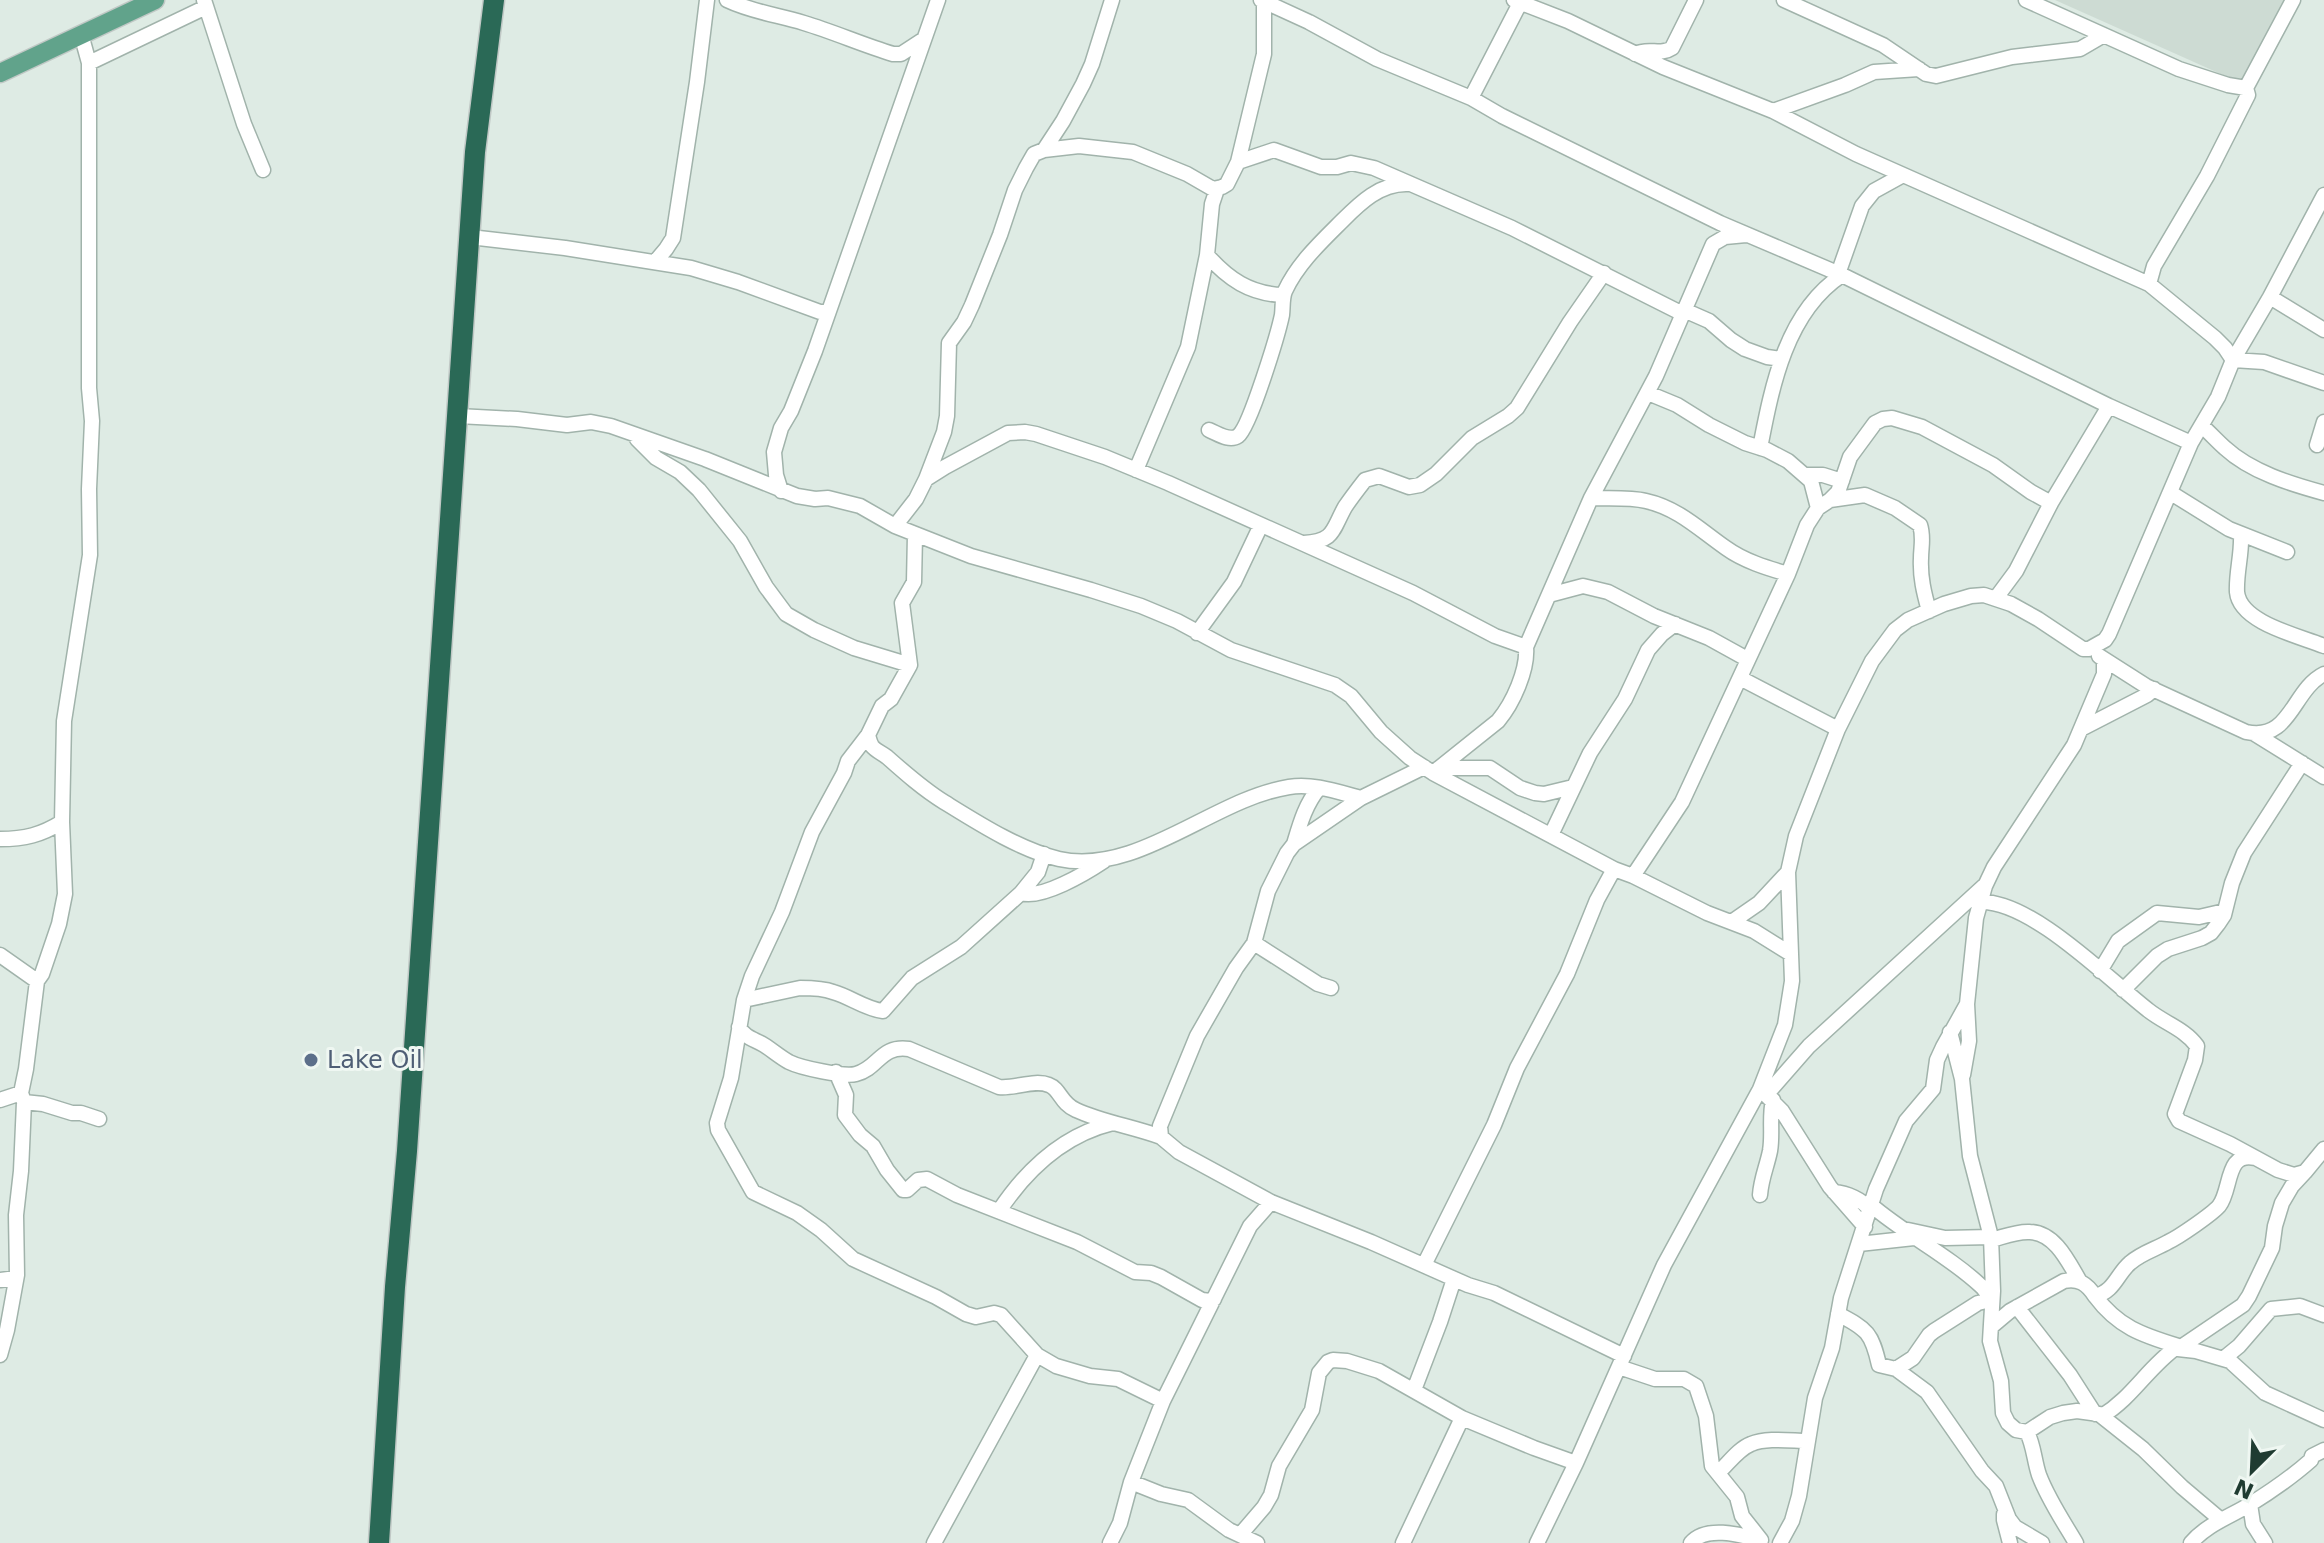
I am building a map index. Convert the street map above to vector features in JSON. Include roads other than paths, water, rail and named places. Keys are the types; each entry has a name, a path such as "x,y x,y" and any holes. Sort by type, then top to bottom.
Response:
{"highway":[{"path":"379,1543 475,152 494,0"}],"main road":[{"path":"0,73 155,0"}],"street":[{"path":"655,262 673,238 707,0"},
{"path":"727,0 750,10 841,34 893,54 901,54 924,39"},
{"path":"781,491 774,461 778,439 800,389 938,0"},
{"path":"1044,150 1087,74 1112,0"},
{"path":"1634,54 1672,48 1696,0"},
{"path":"1784,0 1883,45 1919,69 1936,76 2012,57 2080,49 2104,35"},
{"path":"2026,0 2207,79 2246,88"},
{"path":"2149,284 2154,266 2187,214 2248,95 2246,88 2293,0"},
{"path":"1136,470 1188,347 1207,255 1212,204 1217,189 1227,184 1238,162 1264,54 1262,1 1309,22 1377,59 1471,98 1747,235 1840,274 2191,443"},
{"path":"1471,98 1517,2 1568,21 1634,54 1773,111 1818,136 2149,284 2215,338 2233,360"},
{"path":"89,63 205,3 244,124 263,170"},
{"path":"0,1355 16,1278 22,1098 37,981 42,974 63,905 64,721 90,555 89,63 81,34"},
{"path":"1773,111 1874,72 1919,69"},
{"path":"895,526 924,487 947,416 949,343 972,305 1015,190 1034,154 1079,146 1133,152 1217,189"},
{"path":"1238,162 1274,150 1321,167 1363,164 1431,191 1684,312 1709,321 1745,349 1782,359"},
{"path":"1760,448 1782,359 1798,326 1816,296 1840,274 1862,206 1874,191 1903,175"},
{"path":"1209,430 1234,438 1248,420 1278,329 1283,295 1309,255 1360,204 1389,186 1409,184"},
{"path":"1760,1195 1770,1151 1770,1115 1766,1094 1785,1025 1792,981 1788,872 1796,836 1838,729 1882,646 1908,620 1971,596 1996,598 2038,619 2083,649 2105,640 2191,443 2324,195"},
{"path":"1161,1137 1160,1126 1197,1036 1254,943 1268,891 1294,844 1361,798 1432,769 1498,721 1505,712 1520,679 1526,647 1557,571 1591,498 1648,393 1713,244 1725,237 1747,235"},
{"path":"470,237 691,268 820,312 828,312"},
{"path":"1207,255 1226,275 1243,286 1283,295"},
{"path":"1303,543 1318,543 1333,533 1348,503 1365,480 1379,476 1409,487 1420,485 1436,474 1472,438 1508,416 1524,399 1570,322 1604,273"},
{"path":"2270,297 2324,330"},
{"path":"2233,360 2264,362 2324,383"},
{"path":"1648,393 1677,405 1745,443 1788,461 1806,475 1824,504"},
{"path":"1996,598 2029,550 2051,503 2109,406"},
{"path":"458,416 567,425 591,422 611,426 705,459 781,491 860,506 895,526 971,556 1141,606 1231,650 1335,685 1351,696 1381,732 1410,758 1614,869 1707,913 1754,931 1791,954"},
{"path":"1633,876 1682,802 1788,574 1807,525 1838,492 1846,465 1868,432 1883,419 1906,420 1993,465 2051,503"},
{"path":"2317,445 2324,422"},
{"path":"2202,426 2226,450 2247,464 2324,493"},
{"path":"926,479 1008,433 1025,432 1078,447 1136,470 1427,600 1495,636 1526,647"},
{"path":"633,434 656,458 680,472 699,490 740,541 766,587 786,614 854,648 910,665"},
{"path":"1806,475 1823,475 1842,481"},
{"path":"2171,493 2241,535 2287,552"},
{"path":"1824,504 1865,495 1895,508 1920,525 1922,584 1929,611"},
{"path":"1591,498 1644,501 1664,507 1686,518 1728,549 1788,574"},
{"path":"1197,633 1234,582 1261,525"},
{"path":"915,535 914,582 902,603 910,665 891,699 882,706 868,735 848,761 812,832 782,912 760,957 744,1000 731,1078 717,1123 718,1130 746,1182 759,1197 797,1213 853,1259 966,1314 976,1317 994,1313 1001,1315 1037,1355 1069,1371 1118,1379 1163,1401"},
{"path":"2241,535 2237,589 2245,610 2278,630 2324,646"},
{"path":"1549,595 1576,587 1594,588 1709,638 1747,659"},
{"path":"1551,835 1590,753 1625,699 1648,650 1675,624"},
{"path":"2089,649 2154,689 2255,734 2267,734 2278,727 2324,665"},
{"path":"1962,1079 1969,1041 1967,1004 1972,939 1985,886 1994,867 2074,745 2104,674 2104,660"},
{"path":"2310,685 2324,674"},
{"path":"1740,678 1838,729"},
{"path":"2081,729 2154,689"},
{"path":"2255,734 2324,777"},
{"path":"868,735 875,750 929,793 993,831 1044,854 1069,860 1107,859"},
{"path":"2123,990 2157,956 2211,933 2225,911 2244,853 2302,763"},
{"path":"1432,769 1490,768 1520,788 1535,793 1573,787"},
{"path":"1021,893 1028,896 1037,894 1107,859 1140,849 1251,798 1288,787 1319,788 1361,798"},
{"path":"1294,844 1303,815 1319,788"},
{"path":"0,839 31,837 62,822"},
{"path":"744,1000 807,988 834,992 883,1011 912,978 961,947 1021,893 1038,872 1044,854"},
{"path":"1424,1265 1494,1125 1517,1068 1567,974 1597,900 1614,869"},
{"path":"1733,921 1759,903 1788,872"},
{"path":"1537,1543 1664,1265 1766,1094 1809,1046 1985,886"},
{"path":"1980,902 1990,901 2011,907 2055,935 2150,1012 2189,1037 2197,1046 2195,1060 2175,1118 2278,1170 2294,1175 2305,1172"},
{"path":"2100,971 2118,941 2157,913 2199,917 2225,911"},
{"path":"1254,943 1318,984 1331,988"},
{"path":"0,955 37,981"},
{"path":"1691,1543 1694,1538 1702,1536 1739,1534 1780,1543 1792,1521 1815,1398 1832,1348 1841,1298 1876,1189 1906,1121 1933,1089 1937,1060 1967,1004"},
{"path":"739,1027 747,1037 791,1063 851,1075 860,1073 891,1049 899,1047 999,1087 1049,1085 1056,1089 1068,1106 1161,1137 1190,1158 1271,1202 1494,1293 1655,1379 1684,1379 1696,1386 1706,1416 1710,1462 1737,1497 1742,1516 1761,1540"},
{"path":"1950,1032 1962,1079 1970,1156 1991,1239 1990,1341 2001,1381 2003,1413 2016,1430 2027,1432 2050,1417 2063,1413 2077,1411 2098,1415 2124,1401 2149,1370 2243,1305 2272,1248 2282,1203 2292,1186 2324,1149"},
{"path":"836,1072 846,1095 845,1115 873,1146 903,1190 918,1180 927,1179 957,1195 1096,1250 1135,1272 1161,1277 1202,1300 1214,1299"},
{"path":"1766,1094 1812,1163 1865,1227"},
{"path":"0,1100 22,1098 99,1119"},
{"path":"999,1211 1024,1176 1059,1147 1085,1132 1114,1123"},
{"path":"2095,1296 2109,1290 2129,1263 2183,1233 2217,1208 2234,1164 2241,1158 2260,1159"},
{"path":"1834,1192 1857,1199 1964,1271 1985,1288 1991,1300"},
{"path":"1110,1543 1163,1401 1250,1226 1271,1202"},
{"path":"0,1224 16,1215"},
{"path":"1897,1227 1945,1238 1991,1239 2031,1232 2040,1234 2058,1246 2079,1280 2088,1286 2117,1321 2178,1348 2234,1364 2265,1393 2324,1420"},
{"path":"1859,1244 1914,1238"},
{"path":"0,1280 16,1278"},
{"path":"1414,1390 1454,1279"},
{"path":"1991,1327 2017,1307 2064,1281 2079,1280"},
{"path":"1896,1369 1913,1358 1934,1331 1978,1303 1991,1300"},
{"path":"2223,1359 2239,1346 2271,1309 2294,1305 2324,1315"},
{"path":"2017,1307 2098,1415 2143,1449 2221,1520"},
{"path":"1838,1314 1873,1339 1879,1365 1896,1369 1932,1399 1996,1486 2015,1527 2042,1543"},
{"path":"934,1543 1037,1355"},
{"path":"1240,1535 1264,1507 1271,1495 1279,1466 1309,1418 1319,1373 1328,1362 1339,1359 1379,1371 1462,1418 1576,1463"},
{"path":"1403,1543 1462,1418"},
{"path":"2027,1432 2033,1444 2038,1473 2076,1543"},
{"path":"2191,1543 2308,1464 2318,1453 2324,1437"},
{"path":"1718,1473 1752,1443 1808,1441"},
{"path":"1131,1482 1161,1494 1188,1500 1229,1530 1257,1543"},
{"path":"2250,1504 2253,1524 2265,1543"},
{"path":"2005,1510 2004,1520 2010,1543"}],"place":[{"name":"Lake Oil","path":"311,1060"}]}
